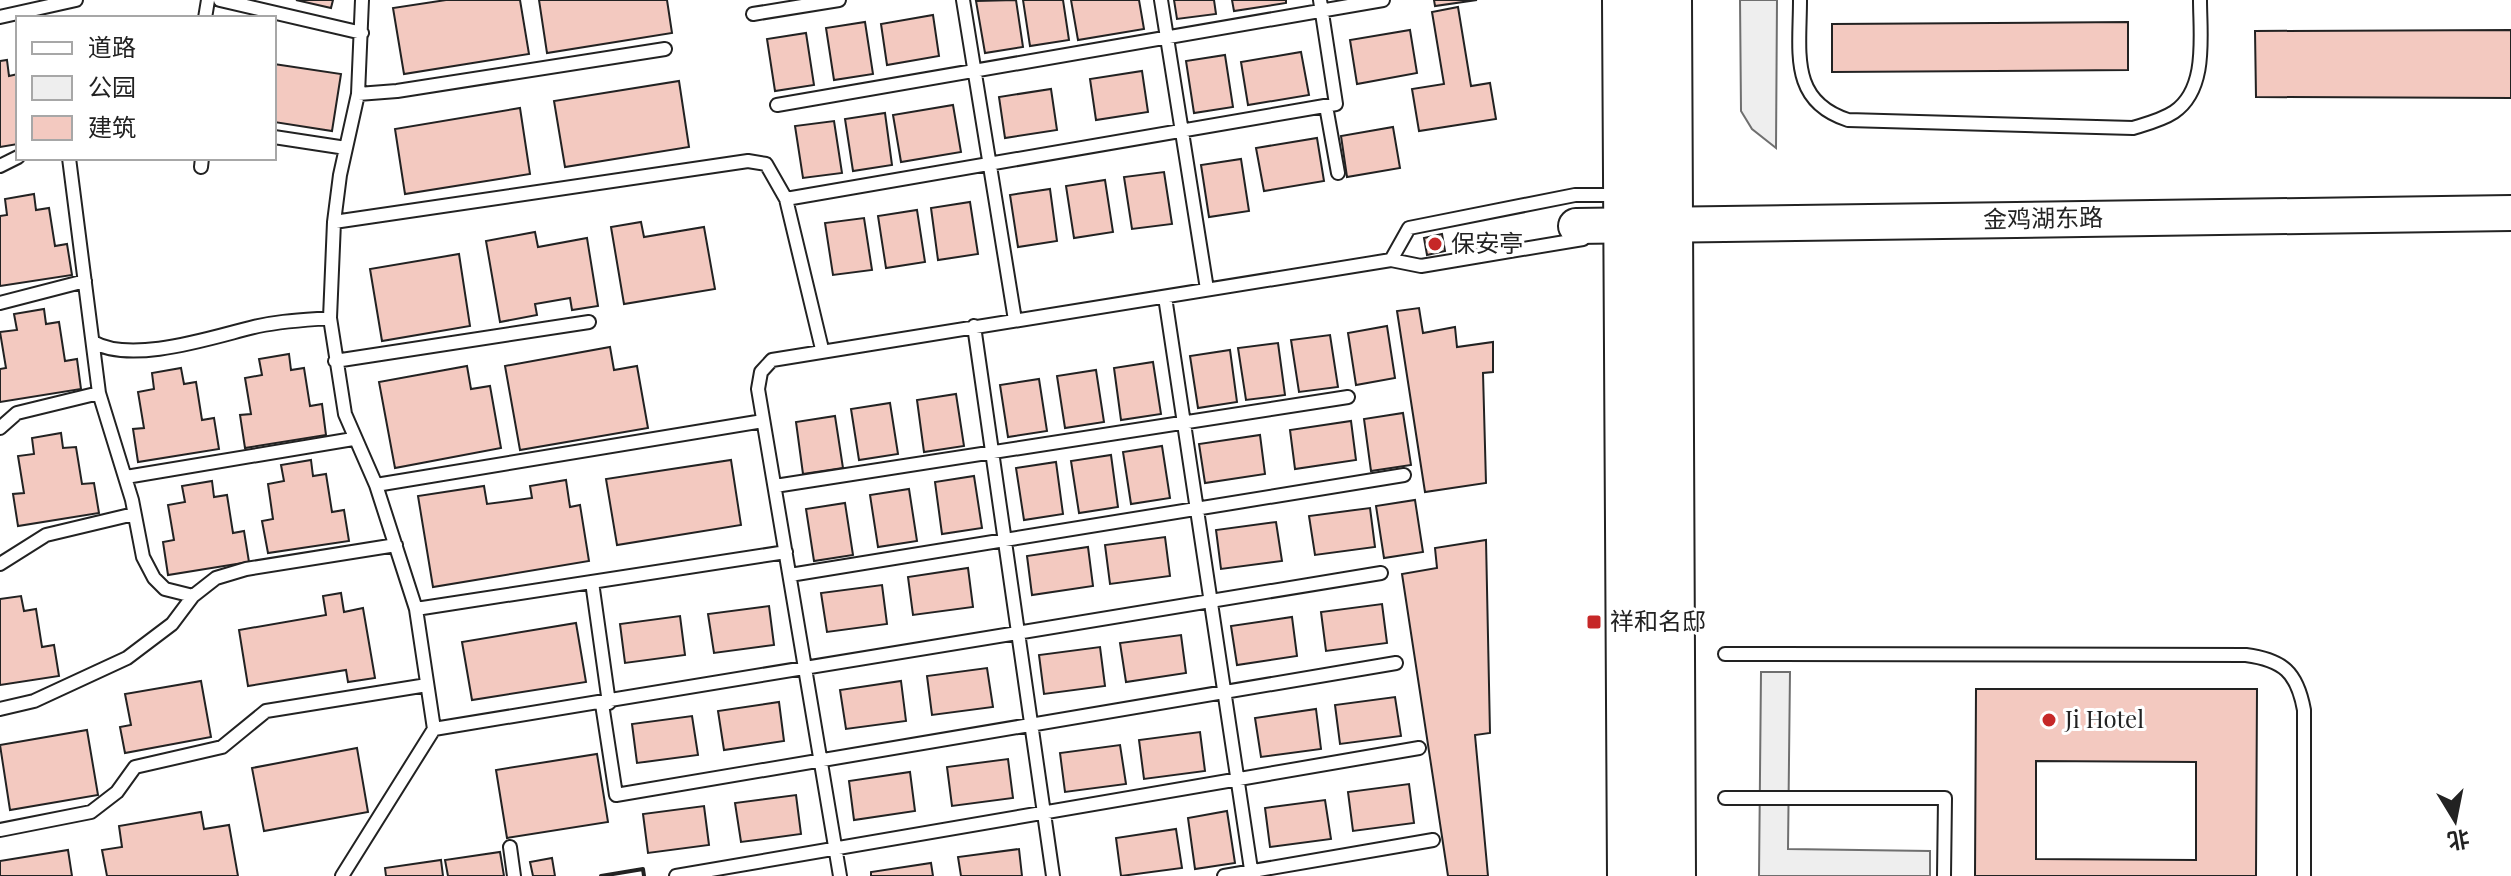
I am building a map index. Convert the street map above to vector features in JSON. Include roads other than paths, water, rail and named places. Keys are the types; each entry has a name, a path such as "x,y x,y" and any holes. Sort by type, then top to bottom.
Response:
{"highway":[{"path":"1625,0 1647,213 1673,876"},
{"path":"1630,876 1647,213 1669,0"}],"street":[{"name":"金鸡湖东路","path":"1576,226 1647,213 2511,213"}],"lane":[{"path":"0,17 42,13 76,0"},
{"path":"220,0 362,33"},
{"path":"342,876 434,729 416,609 376,485 353,439 335,361 330,318 334,222 358,94 362,0"},
{"path":"753,14 839,0"},
{"path":"963,0 1015,320"},
{"path":"1161,0 1207,289"},
{"path":"777,105 1167,37 1321,5 1383,0"},
{"path":"1800,0 1800,63 1804,84 1812,100 1828,113 1848,120 2133,128 2176,111 2192,88 2200,63 2200,0"},
{"path":"786,199 1336,104 1321,5"},
{"path":"358,94 412,89 665,49"},
{"path":"1326,106 1338,173"},
{"path":"276,137 346,148"},
{"path":"69,160 99,393 126,477 143,557 154,578 165,589 193,596"},
{"path":"334,222 748,161 766,164 786,199 822,349"},
{"path":"1391,260 1409,228 1575,195 1647,213"},
{"path":"840,876 758,389 761,372 772,360 822,349 1391,260 1421,266 1576,239 1647,213"},
{"path":"0,303 85,281"},
{"path":"1165,297 1252,874"},
{"path":"93,342 102,348 148,348 207,341 251,327 287,321 330,318"},
{"path":"335,361 589,322"},
{"path":"974,326 1053,876"},
{"path":"0,428 17,413 99,393"},
{"path":"775,486 1348,397"},
{"path":"376,485 763,421"},
{"path":"126,477 353,439"},
{"path":"790,575 1404,475"},
{"path":"0,564 46,535 134,514"},
{"path":"0,709 34,701 127,658 172,624 193,596 216,578 246,569 396,545"},
{"path":"416,609 786,552"},
{"path":"434,729 605,704 1381,573"},
{"path":"592,582 616,795 1396,663"},
{"path":"1725,654 2246,655 2271,658 2289,671 2300,689 2304,710 2304,876"},
{"path":"0,830 91,812 117,792 135,767 222,747 251,720 266,711 427,685"},
{"path":"676,876 1419,748"},
{"path":"1725,798 1945,798 1944,876"},
{"path":"1224,876 1252,874 1433,840"},
{"path":"510,847 514,876"}],"place":[{"name":"保安亭","path":"1435,244"},
{"name":"祥和名邸","path":"1594,622"},
{"name":"Ji Hotel","path":"2049,720"}]}
